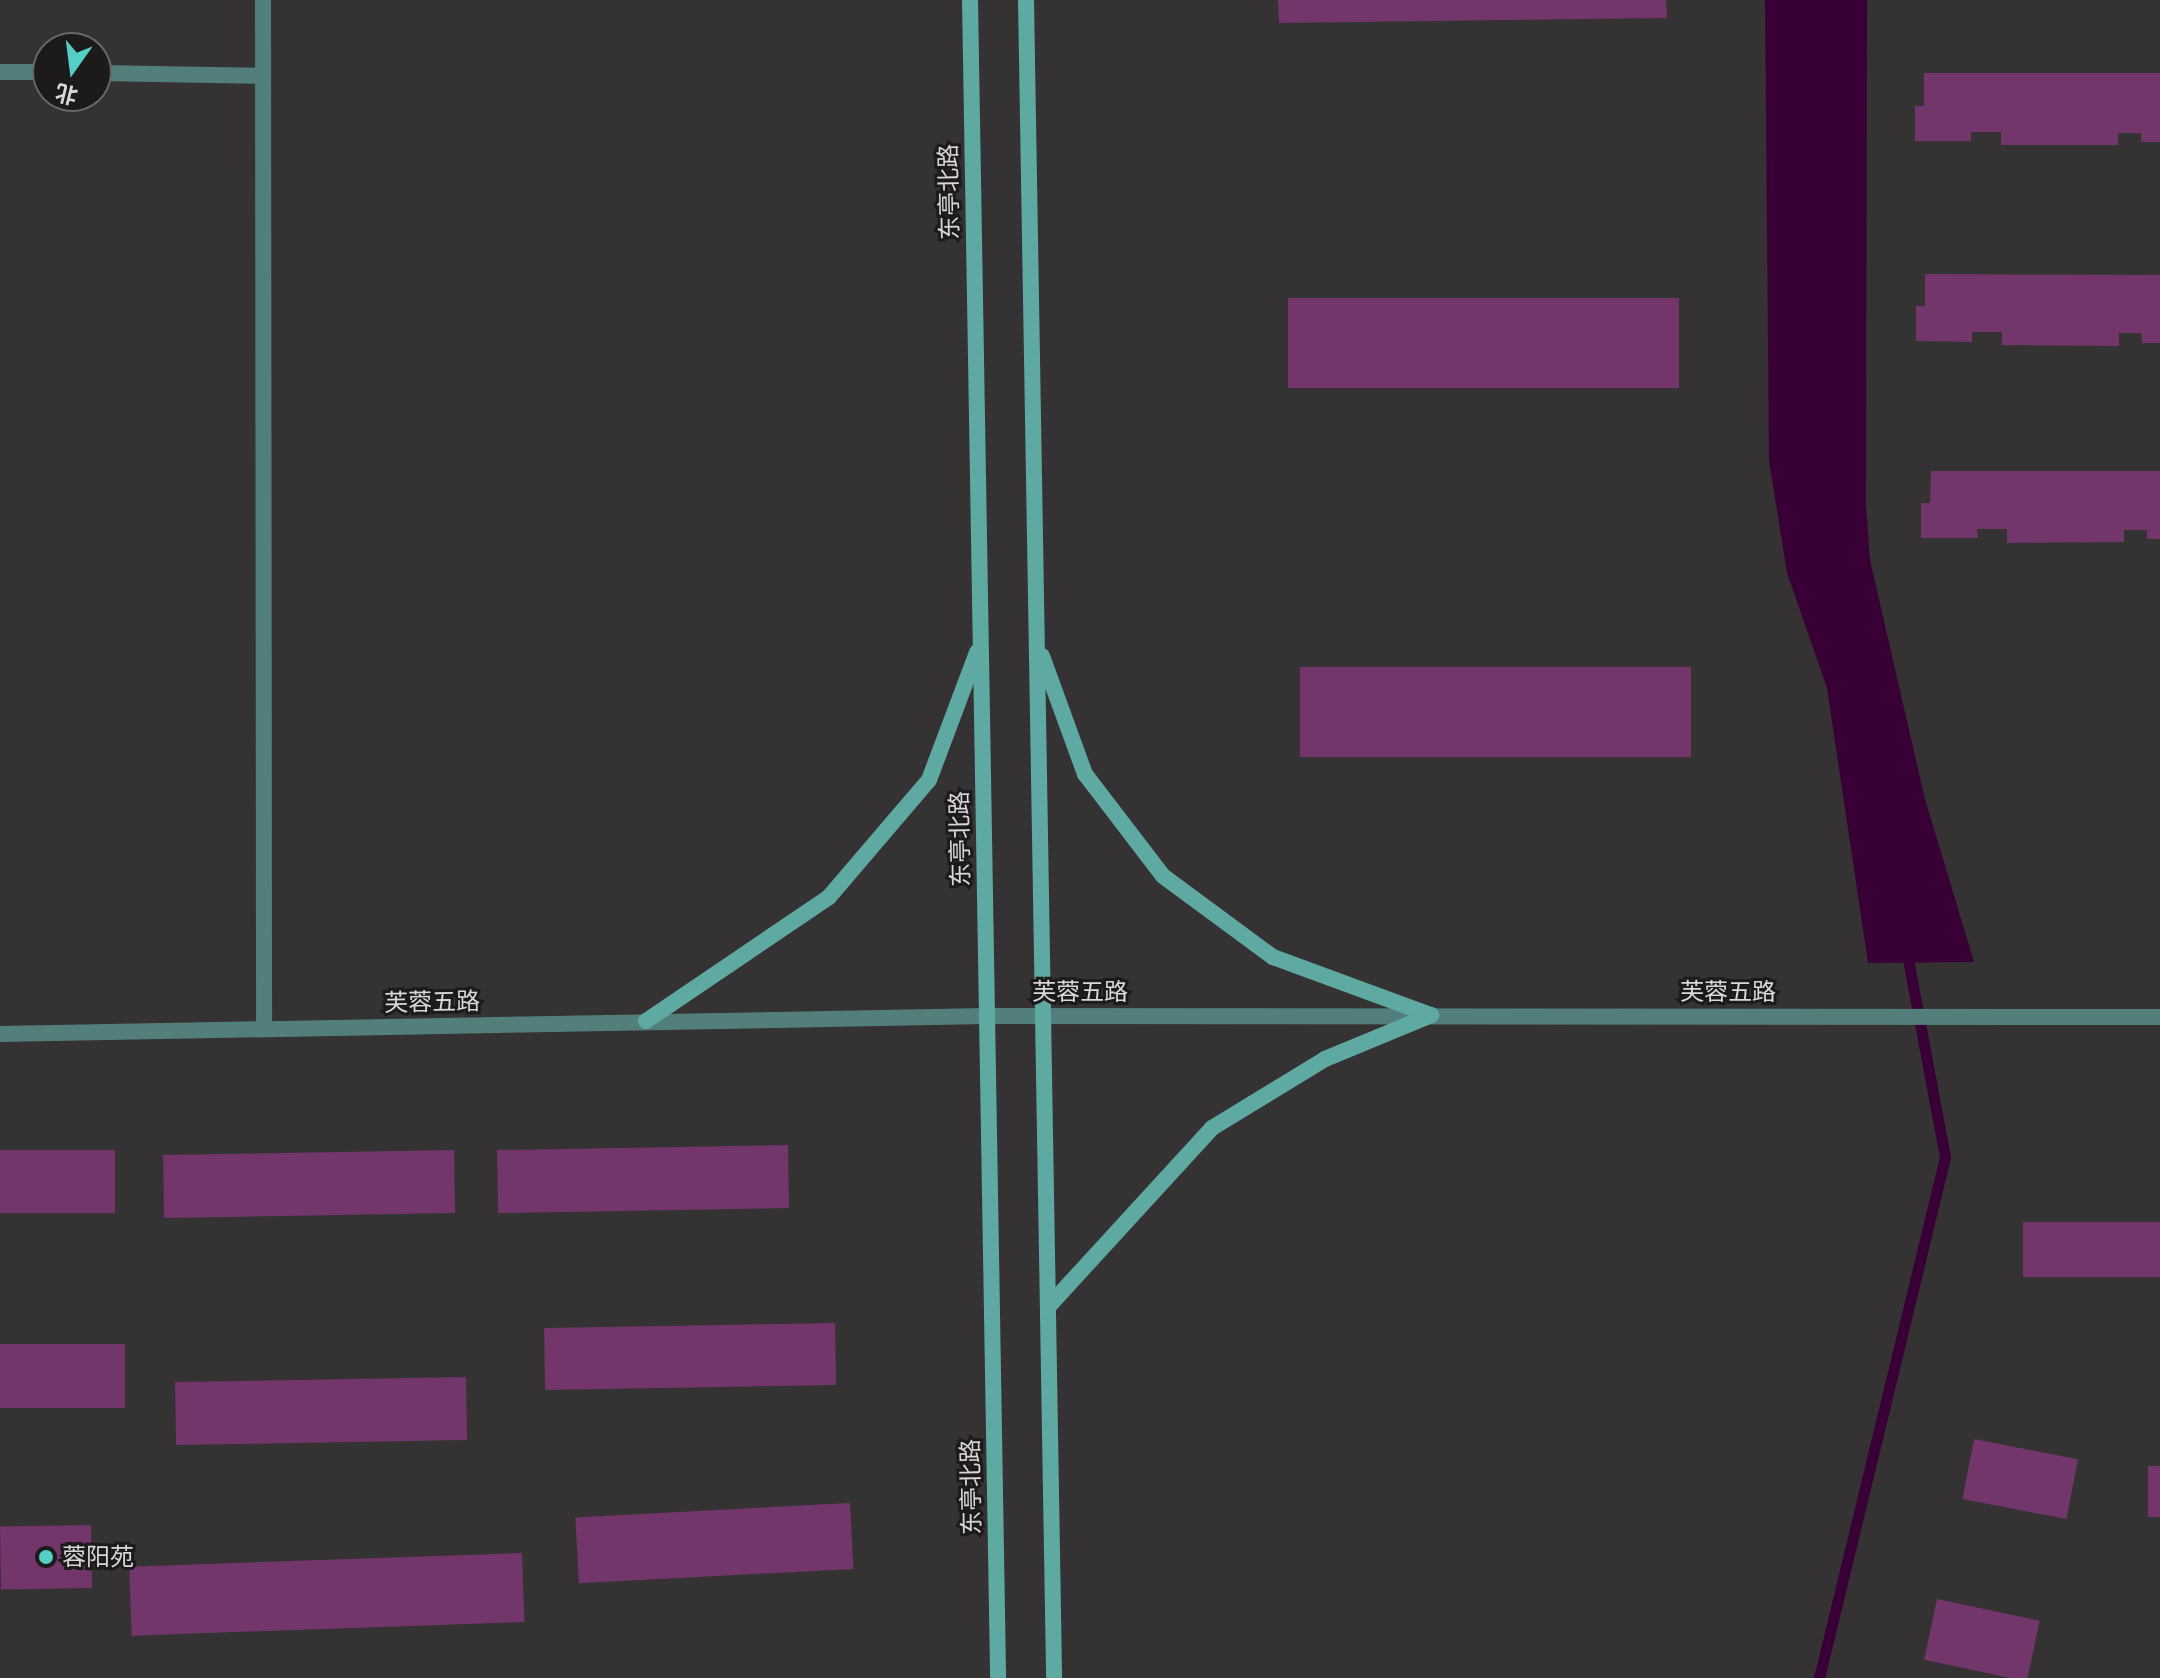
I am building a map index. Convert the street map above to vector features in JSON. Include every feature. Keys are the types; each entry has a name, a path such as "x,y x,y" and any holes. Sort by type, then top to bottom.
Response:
{"main road":[{"name":"东亭北路","path":"970,0 998,1678"},
{"path":"1026,0 1054,1678"},
{"path":"1037,642 1085,774 1163,876 1273,957 1431,1015"},
{"path":"646,1021 829,897 929,780 981,643"},
{"path":"1048,1307 1212,1128 1325,1059 1431,1015"}],"street":[{"path":"263,0 264,1029"},
{"path":"0,72 32,72"},
{"path":"112,73 263,76"},
{"name":"芙蓉五路","path":"0,1034 987,1016 2160,1017"}],"shaded area":[{"path":"1765,0 1867,0 1866,504 1870,560 1925,799 1974,962 1868,963 1827,688 1787,573 1769,461"}],"building":[{"path":"1278,0 1666,0 1667,18 1279,23"},
{"path":"1924,73 2160,73 2160,142 2141,142 2141,133 2118,133 2118,145 2001,145 2001,132 1971,132 1971,141 1915,141 1915,106 1924,106"},
{"path":"1925,274 2160,275 2160,343 2142,343 2141,333 2119,333 2119,346 2002,345 2002,332 1972,332 1972,342 1916,341 1916,306 1925,306"},
{"path":"1288,298 1679,298 1679,388 1288,388"},
{"path":"1931,471 2160,471 2160,539 2147,539 2147,530 2124,530 2124,542 2007,543 2007,529 1977,529 1978,538 1921,538 1921,503 1930,503"},
{"path":"1300,667 1691,667 1691,757 1300,757"},
{"path":"788,1145 789,1208 498,1213 497,1150"},
{"path":"0,1150 115,1150 115,1213 0,1213"},
{"path":"454,1150 455,1213 164,1218 163,1155"},
{"path":"2023,1222 2160,1222 2160,1277 2023,1277"},
{"path":"835,1323 836,1385 545,1390 544,1328"},
{"path":"0,1344 125,1344 125,1408 0,1408"},
{"path":"466,1377 467,1440 176,1445 175,1382"},
{"path":"1974,1439 2078,1459 2066,1519 1962,1499"},
{"path":"2148,1466 2160,1466 2160,1517 2148,1517"},
{"path":"850,1503 853,1569 579,1583 575,1517"},
{"name":"蓉阳苑","path":"91,1525 92,1588 1,1590 0,1527"},
{"path":"522,1553 524,1622 132,1636 129,1567"},
{"path":"1937,1599 2040,1621 2028,1678 2010,1678 1924,1660"}],"waterway":[{"path":"1819,1678 1945,1157 1906,948"}],"place":[{"name":"蓉阳苑","path":"46,1557"}]}
